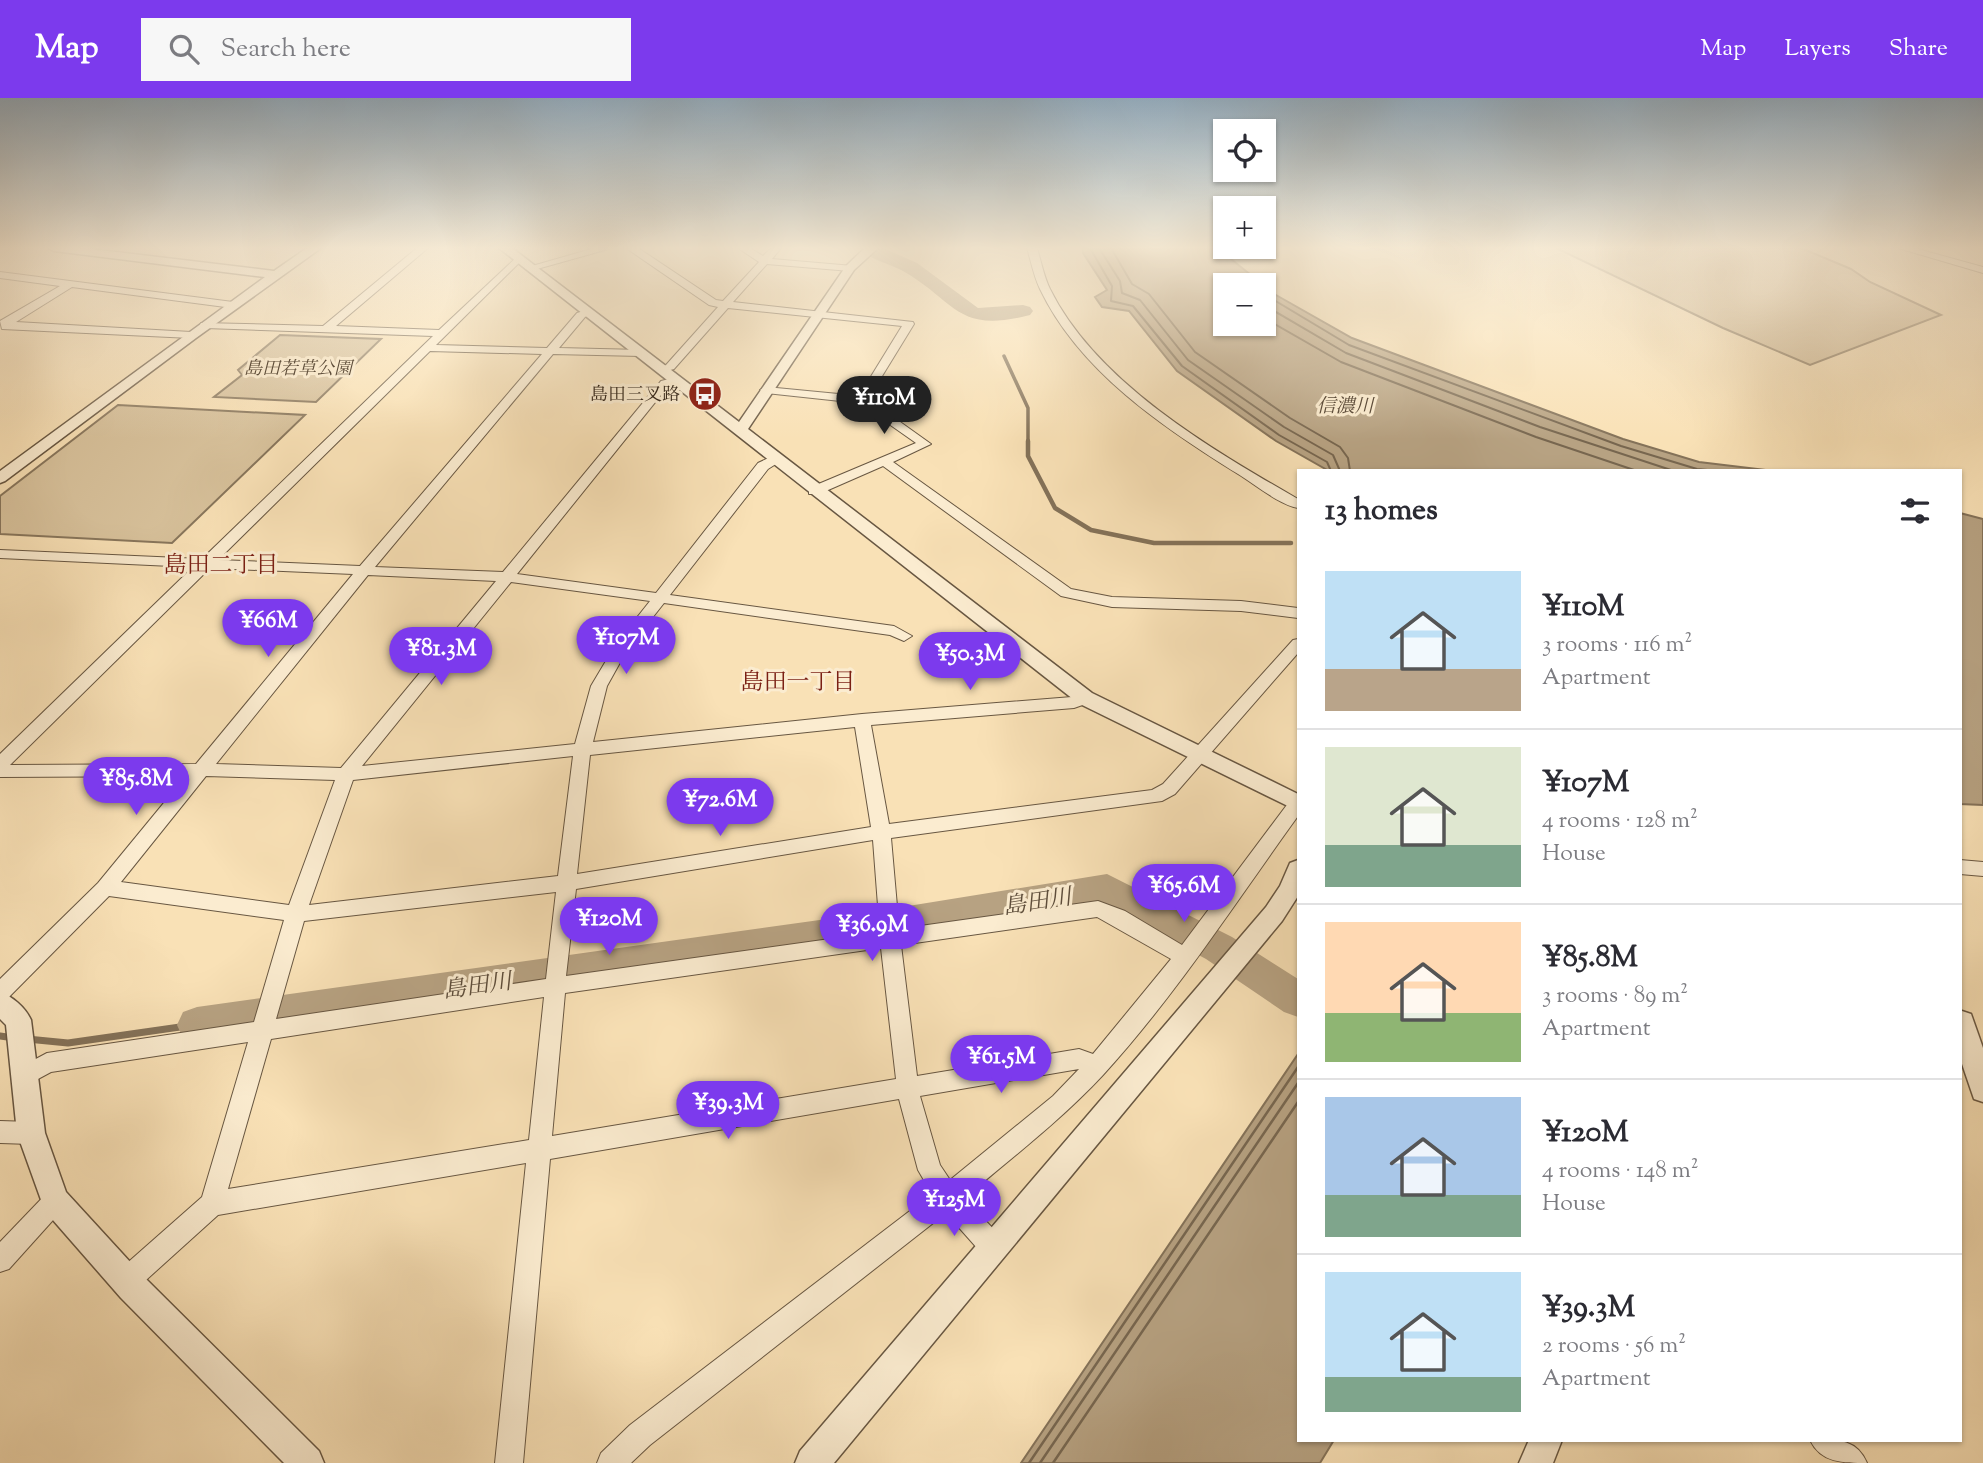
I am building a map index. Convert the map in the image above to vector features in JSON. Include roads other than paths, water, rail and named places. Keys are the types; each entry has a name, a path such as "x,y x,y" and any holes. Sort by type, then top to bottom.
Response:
{"street":[{"path":"1,325 23,312"},
{"path":"0,478 224,312"},
{"path":"326,329 347,312"},
{"path":"0,764 464,312"},
{"path":"126,1281 212,1204 296,914 346,774 665,383 670,367 718,312"},
{"path":"804,312 909,324 862,400"},
{"path":"1058,312 1093,355 1137,398 1237,470 1297,503"},
{"path":"0,993 105,888 365,569 581,315 587,313 1085,698 1297,803"},
{"path":"740,431 820,313"},
{"path":"1,325 191,335"},
{"path":"205,325 442,333"},
{"path":"427,348 641,354"},
{"path":"766,390 862,400 925,444 814,491"},
{"path":"509,1463 555,985 582,750 599,686 621,648 763,466 775,459"},
{"path":"885,462 1066,593 1112,602 1241,606 1297,613"},
{"path":"0,554 508,577 661,596 894,631 904,636"},
{"path":"105,888 296,914 566,883 881,832 1156,796 1170,789 1297,645"},
{"path":"0,771 346,774 862,720 1074,702 1085,698"},
{"path":"862,720 881,832 908,1090 930,1170 947,1197 994,1248"},
{"path":"611,1463 640,1435 947,1197 1061,1102 1097,1066 1185,957 1297,804"},
{"path":"1962,867 1983,869"},
{"path":"812,1463 1274,914 1290,890 1297,872"},
{"path":"24,1076 47,1063 264,1029 555,985 1098,909 1118,917 1185,957"},
{"path":"0,1003 18,1020 31,1133 55,1200 126,1281 307,1463"},
{"path":"1968,1023 1983,1090"},
{"path":"212,1204 908,1090 1079,1059 1097,1066"},
{"path":"0,1132 31,1133"},
{"path":"0,1260 55,1200"},
{"path":"1536,1463 1545,1442"},
{"path":"1827,1442 1853,1463"}],"water":[{"name":"信濃川","path":"1130,312 1213,312 1213,336 1276,336 1276,312 1306,312 1352,338 1623,439 1699,462 1757,469 1325,469 1276,441 1177,371"},
{"path":"1962,514 1983,519 1983,805 1962,804"},
{"path":"1297,1055 1297,1442 1333,1442 1320,1463 1021,1463"}],"waterway":[{"path":"970,312 985,315 1016,312"},
{"path":"1004,356 1028,408 1028,456 1055,508 1091,530 1154,543 1291,543"},
{"name":"島田川","path":"197,1025 834,934 1107,889 1219,948 1297,999"},
{"name":"島田川","path":"175,1028 197,1025"},
{"name":"島田川","path":"27,1039 68,1043 187,1026"},
{"name":"島田川","path":"0,1036 14,1038"}],"place":[{"name":"島田三叉路","path":"705,394"}],"district":[{"name":"島田二丁目","path":"221,564"},
{"name":"島田一丁目","path":"798,681"}],"park label":[{"name":"島田若草公園","path":"298,368"}]}
